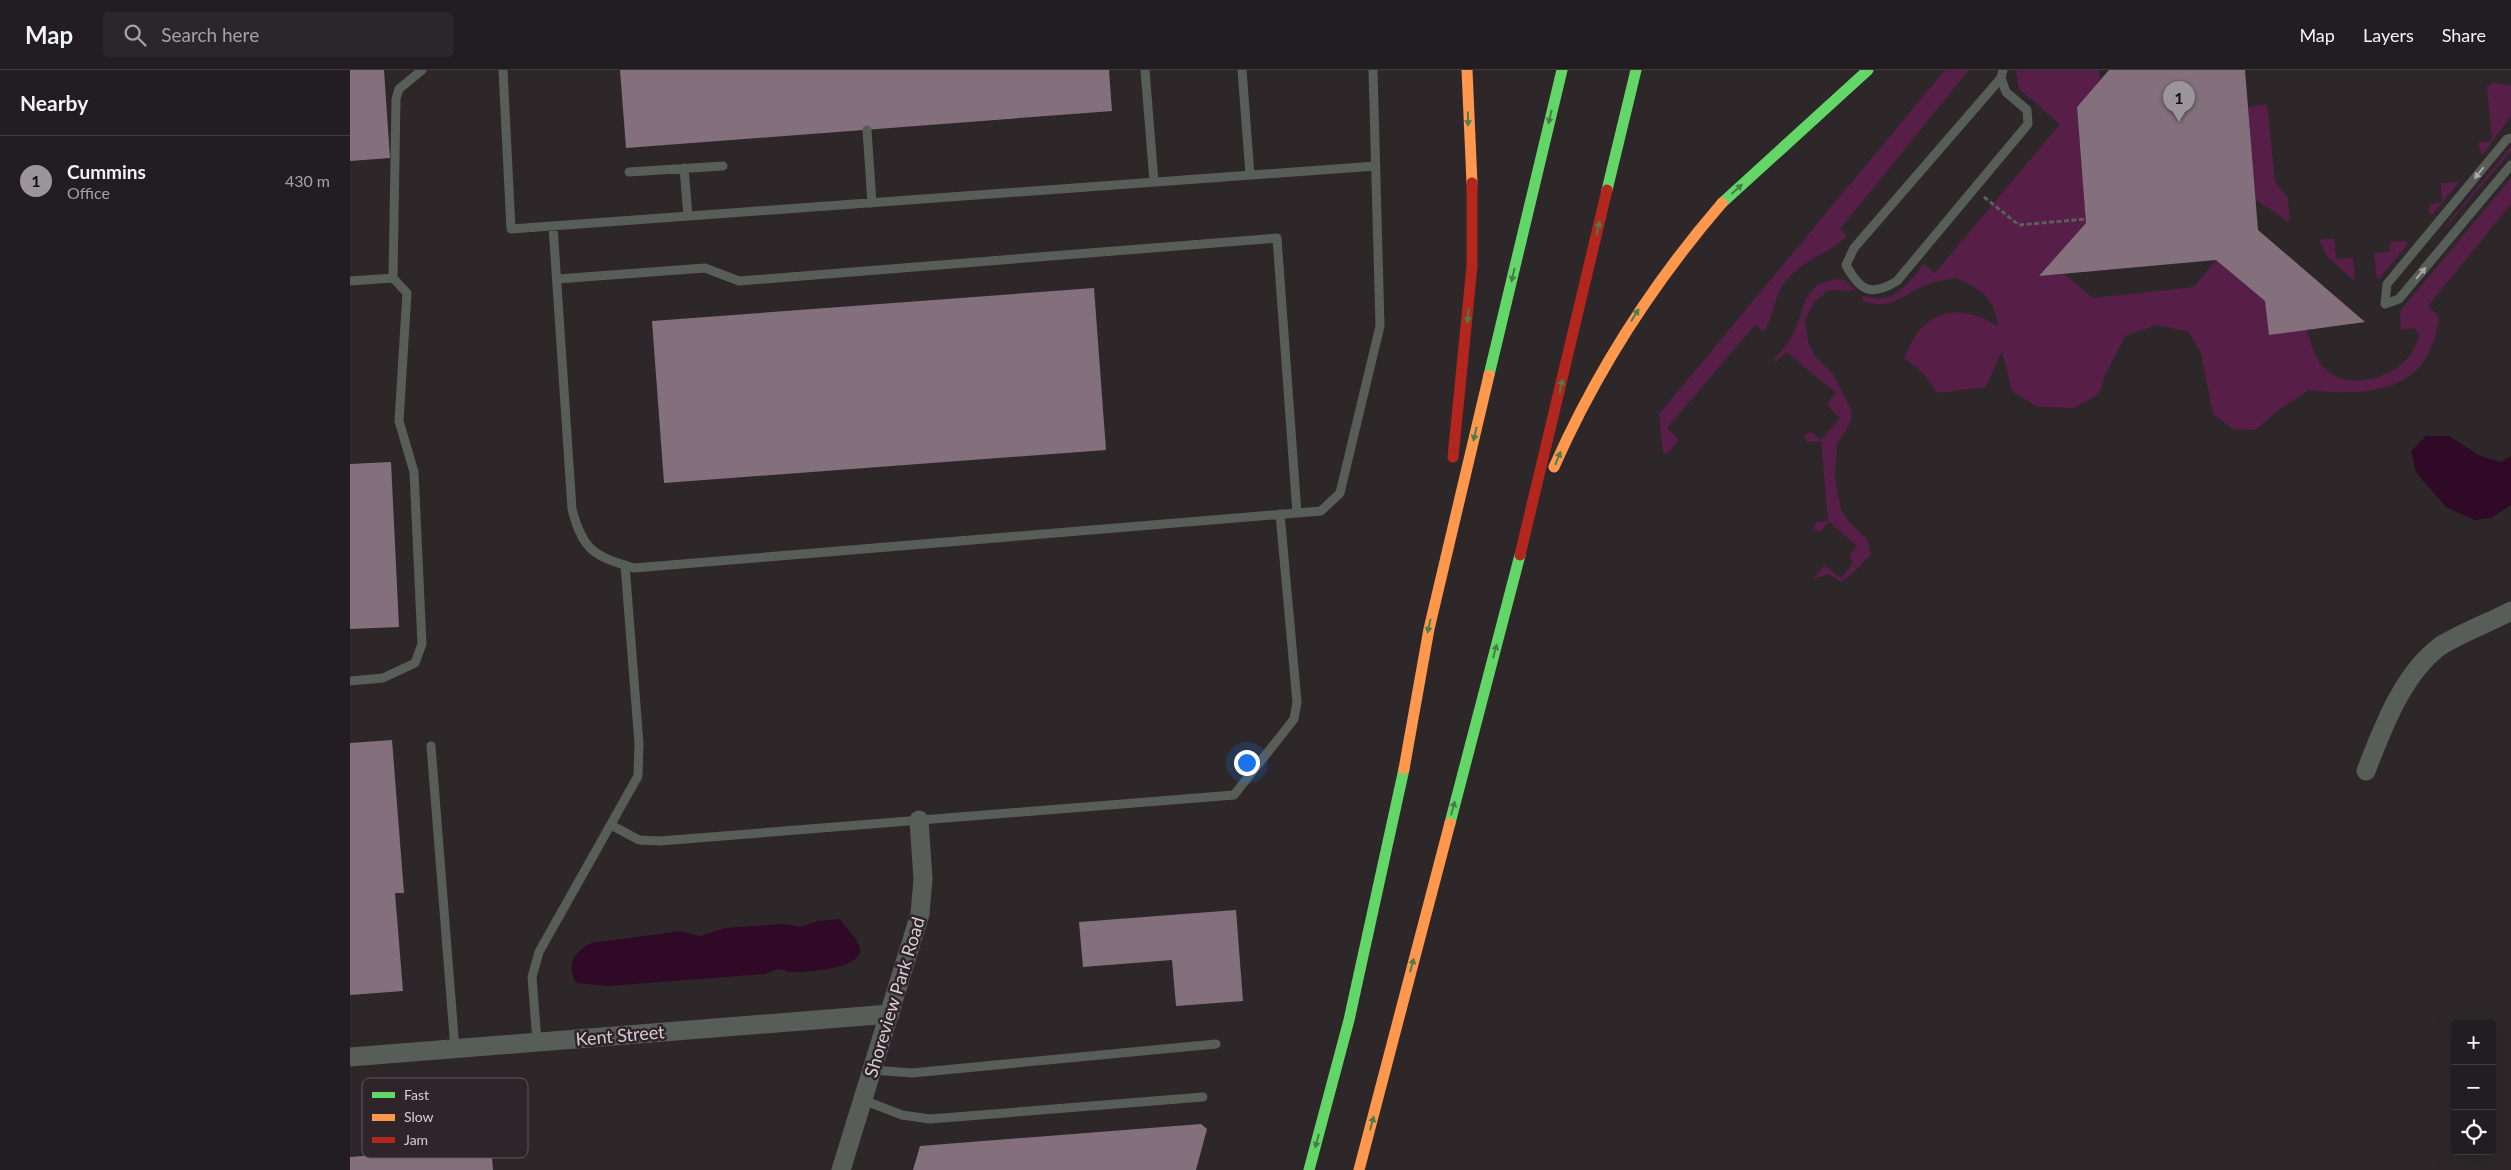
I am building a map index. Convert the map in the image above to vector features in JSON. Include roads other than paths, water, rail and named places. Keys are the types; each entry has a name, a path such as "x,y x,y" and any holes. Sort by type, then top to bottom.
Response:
{"highway":[{"path":"1452,464 1457,436 1472,266 1473,204 1467,70"},
{"path":"1309,1170 1349,1020 1378,895 1436,599 1562,70"},
{"path":"1359,1170 1517,570 1636,70"},
{"path":"1517,570 1537,508 1562,447 1583,403 1642,305 1681,253 1727,199 1868,70"},
{"path":"1436,599 1444,512"}],"street":[{"path":"2366,772 2387,716 2420,666 2439,647 2511,611"},
{"name":"Shoreview Park Road","path":"842,1170 920,914 923,880 920,820"},
{"name":"Kent Street","path":"350,1057 890,1014"}],"lane":[{"path":"350,681 383,678 416,663 422,644 414,472 399,420 407,293 393,278 396,99 399,89 422,70"},
{"path":"503,70 511,229 1376,166"},
{"path":"1145,70 1154,182"},
{"path":"1242,70 1250,176"},
{"path":"553,226 572,509 578,532 590,549 608,560 634,568 1321,511 1340,493 1380,326 1373,70"},
{"path":"2002,74 2006,92 2027,110 2028,124 1897,281 1882,291 1868,290 1854,278 1846,265 1854,248 2002,74"},
{"path":"867,130 872,202"},
{"path":"2511,138 2507,139 2387,284 2385,304 2399,299 2511,165"},
{"path":"629,172 723,166"},
{"path":"684,168 688,216"},
{"path":"557,279 705,268 739,281 1277,238 1297,513"},
{"path":"350,281 393,278"},
{"path":"611,826 639,840 660,841 1234,795 1294,719 1297,702 1280,514"},
{"path":"537,1042 532,977 539,952 638,776 639,744 625,565"},
{"path":"431,746 454,1048"},
{"path":"872,1070 912,1073 1216,1044"},
{"path":"863,1100 902,1115 930,1120 1203,1097"}],"place":[{"name":"Cummins","path":"2179,122"}]}
